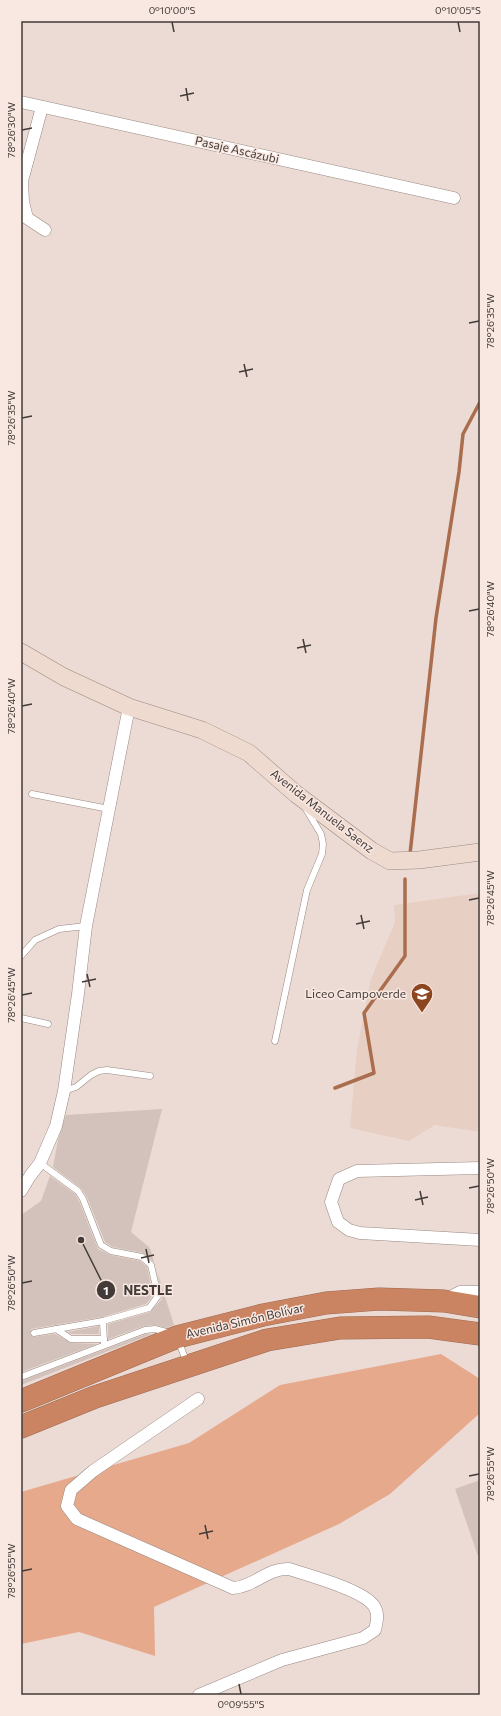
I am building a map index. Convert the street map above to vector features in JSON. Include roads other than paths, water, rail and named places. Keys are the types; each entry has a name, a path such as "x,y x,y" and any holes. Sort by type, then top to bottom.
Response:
{"highway":[{"name":"Avenida Simón Bolívar","path":"21,1401 177,1337 263,1315 326,1303 379,1299 444,1301 480,1307"},
{"name":"Avenida Simón Bolívar","path":"21,1426 95,1397 267,1340 340,1328 428,1327 480,1334"}],"street":[{"name":"Pasaje Ascázubi","path":"21,102 454,198"},
{"path":"42,106 22,181 23,202 27,218 45,230"},
{"name":"Avenida Manuela Saenz","path":"21,652 64,677 129,707 202,730 249,753 296,794 372,852 390,861 419,860 480,852"},
{"path":"21,1191 40,1163 56,1126 64,1091 86,926 129,707"},
{"path":"480,1168 357,1171 339,1179 332,1202 338,1222 349,1230 360,1233 480,1240"},
{"path":"444,1301 460,1292 480,1292"},
{"path":"198,1399 93,1471 71,1490 67,1506 77,1519 233,1588 242,1587 273,1571 289,1569 351,1590 374,1605 378,1617 375,1630 363,1638 282,1660 199,1695"}],"lane":[{"path":"32,794 109,810"},
{"path":"274,1041 308,890 322,854 323,844 321,834 296,794"},
{"path":"21,956 36,940 59,929 86,926"},
{"path":"21,1018 48,1024"},
{"path":"64,1091 76,1087 91,1075 99,1071 107,1070 150,1076"},
{"path":"34,1333 103,1321 149,1308 158,1296 151,1265 142,1257 111,1251 101,1245 86,1206 78,1191 40,1163"},
{"path":"103,1321 104,1342"},
{"path":"21,1377 104,1342 155,1328 177,1337 188,1366"},
{"path":"56,1329 71,1339 104,1342"}],"waterway":[{"path":"410,854 436,618 459,472 463,434 480,402"},
{"path":"335,1088 374,1073 364,1013 405,956 405,879"}],"place":[{"name":"Liceo Campoverde","path":"422,1014"},
{"name":"NESTLE","path":"81,1240"}]}
